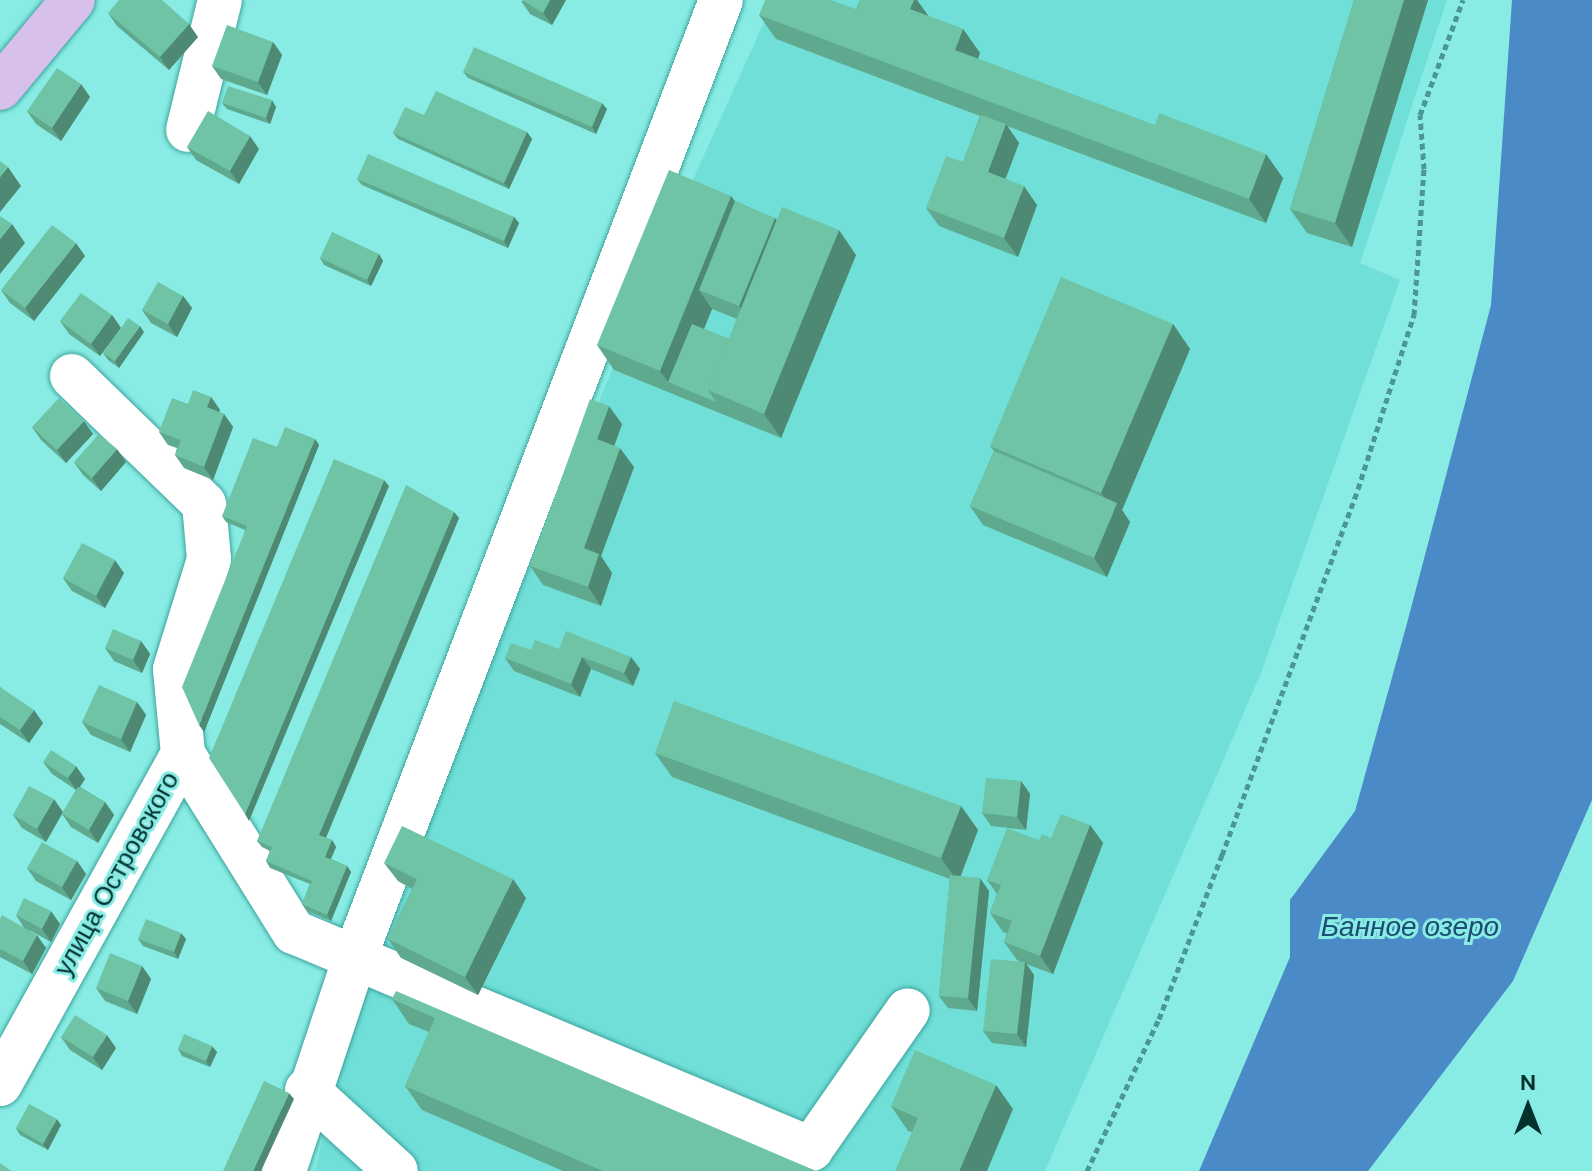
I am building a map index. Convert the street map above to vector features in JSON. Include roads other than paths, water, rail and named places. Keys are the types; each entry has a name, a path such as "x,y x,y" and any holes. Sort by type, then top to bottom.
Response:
{"main road":[{"path":"0,88 73,0"}],"street":[{"path":"188,130 220,0"},
{"path":"284,1171 307,1090 356,954 721,0"},
{"name":"улица Островского","path":"0,1084 183,754 175,669 209,559 204,504 72,376"},
{"path":"183,754 294,932 356,954 811,1149 908,1010"},
{"path":"307,1090 396,1171"}],"water":[{"name":"Банное озеро","path":"1512,0 1592,0 1592,800 1513,981 1368,1171 1199,1171 1290,957 1290,900 1355,811 1406,627 1491,305"}]}
